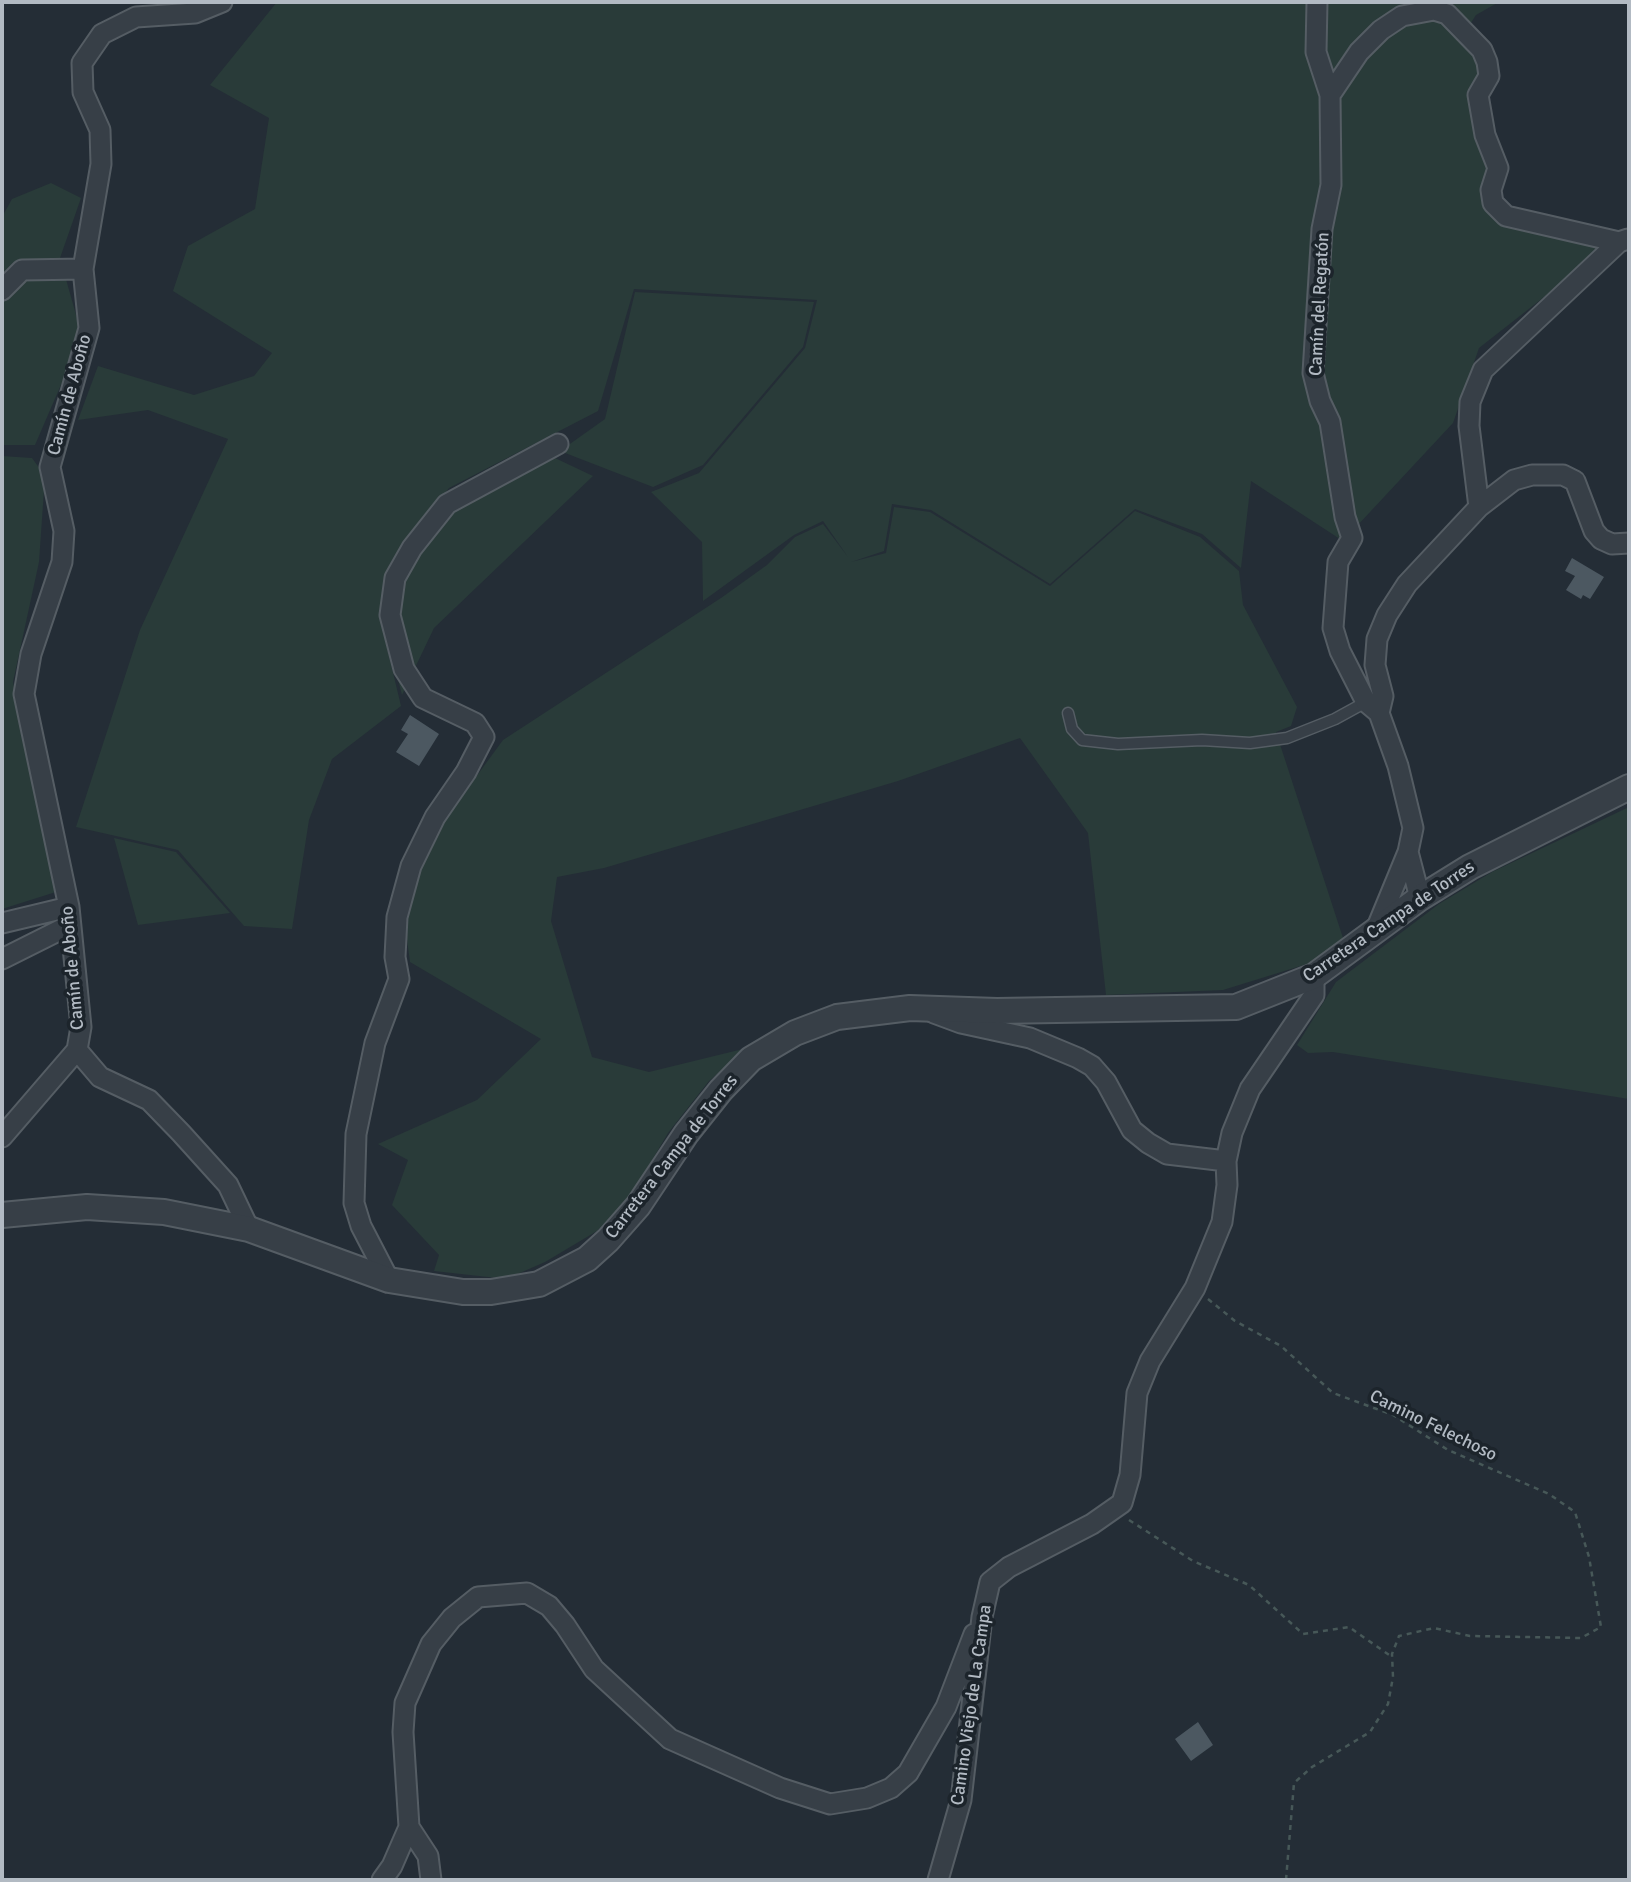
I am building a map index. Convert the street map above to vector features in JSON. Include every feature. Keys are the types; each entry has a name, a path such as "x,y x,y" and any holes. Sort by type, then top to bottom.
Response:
{"street":[{"name":"Camín de Aboño","path":"2,1137 77,1050 81,1027 69,916 24,694 31,654 62,562 64,531 50,467 89,328 83,269 101,164 100,130 83,92 82,63 102,34 136,17 195,13 222,2"},
{"name":"Camín del Regatón","path":"1317,2 1316,52 1330,94 1331,186 1322,229 1313,373 1320,401 1330,422 1345,517 1352,538 1338,562 1333,628 1340,651 1373,708"},
{"path":"1330,94 1359,52 1381,30 1402,16 1434,10 1447,14 1482,50 1487,62 1489,76 1478,95 1485,135 1498,168 1491,190 1493,203 1506,216 1624,240"},
{"path":"1479,507 1469,426 1470,402 1483,370 1624,240"},
{"path":"2,290 22,270 83,269"},
{"path":"389,1280 361,1226 354,1203 356,1134 375,1043 399,979 395,957 397,917 411,866 435,817 466,772 485,737 475,723 423,698 404,669 390,615 396,578 412,548 447,504 558,444"},
{"path":"1375,932 1408,852 1413,828 1398,766 1373,708 1383,696 1375,665 1377,639 1387,615 1407,584 1479,507 1514,480 1532,475 1563,475 1575,481 1594,531 1601,539 1612,544 1629,543"},
{"name":"Carretera Campa de Torres","path":"2,1214 87,1207 164,1212 249,1229 389,1280 463,1292 491,1292 539,1284 561,1275 608,1240 638,1206 686,1133 721,1090 751,1059 795,1033 837,1017 923,1008 997,1011 1236,1007 1314,976 1420,898 1511,844 1629,787"},
{"path":"1408,852 1420,898"},
{"path":"2,923 69,916"},
{"path":"2,960 69,916"},
{"name":"Camino Viejo de La Campa","path":"938,1880 961,1800 982,1617 990,1582 1009,1567 1092,1524 1122,1503 1130,1475 1137,1393 1150,1361 1195,1288 1222,1222 1227,1185 1226,1161 1232,1133 1250,1089 1302,1017 1314,995 1314,976"},
{"path":"923,1008 961,1023 1030,1038 1078,1058 1091,1066 1106,1082 1132,1130 1148,1143 1167,1154 1226,1161"},
{"name":"Camín de Aboño","path":"77,1050 100,1077 149,1100 181,1133 228,1185 249,1229"},
{"path":"431,1880 428,1856 410,1827 403,1732 405,1703 431,1644 452,1618 478,1597 527,1593 549,1606 594,1669 670,1739 780,1788 830,1804 867,1798 891,1788 908,1773 946,1707 962,1659 982,1617"},
{"path":"382,1880 392,1866 410,1827"}],"lane":[{"path":"1068,713 1072,729 1082,740 1093,742 1250,743 1287,738 1335,719 1373,708"}],"path":[{"name":"Camino Felechoso","path":"1195,1288 1235,1321 1281,1346 1333,1393 1393,1415 1448,1450 1549,1494 1575,1511 1589,1557 1601,1627 1581,1638 1470,1636 1434,1628 1399,1636 1392,1657"},
{"path":"1113,1509 1193,1560 1249,1585 1303,1634 1349,1627 1392,1657 1393,1677 1388,1704 1370,1732 1311,1767 1294,1783 1286,1880"}],"shaded area":[{"path":"277,2 1499,2 1476,15 1461,38 1482,70 1495,168 1484,198 1601,242 1604,250 1479,348 1453,423 1343,541 1251,481 1241,568 1202,534 1135,509 1050,584 931,510 892,504 884,551 851,562 886,553 894,507 930,512 1050,586 1135,511 1200,537 1239,571 1243,605 1297,707 1291,726 1276,732 1344,941 1307,964 1223,990 1106,995 1088,833 1020,738 898,781 604,868 557,877 551,921 592,1057 649,1072 747,1048 709,1081 668,1133 631,1196 597,1231 545,1262 506,1279 434,1271 439,1255 392,1205 408,1160 378,1144 477,1100 541,1039 410,962 403,910 426,845 503,740 721,598 767,565 795,537 823,524 848,557 823,521 794,535 703,601 702,542 651,492 699,473 805,348 817,300 634,289 598,411 449,488 397,554 379,614 401,706 332,759 309,820 292,929 244,926 178,850 76,827 140,630 228,439 148,410 78,420 98,366 194,395 254,376 272,353 173,291 188,246 255,209 269,118 210,85"},
{"path":"51,183 81,198 60,258 82,336 35,445 2,445 2,217 12,199"},
{"path":"635,292 814,302 803,347 703,465 653,487 560,451 605,419"},
{"path":"2,456 32,458 45,476 39,562 13,682 59,891 2,909"},
{"path":"555,458 593,476 434,628 402,695 381,614 399,555 451,490 483,473"},
{"path":"1629,807 1629,1099 1333,1052 1308,1053 1297,1045 1336,982 1439,904 1492,872"},
{"path":"114,838 176,852 230,913 138,925"}],"building":[{"path":"1572,558 1604,577 1590,599 1583,595 1581,599 1566,590 1575,576 1565,571"},
{"path":"410,715 439,734 419,766 396,752 408,734 401,730"},
{"path":"1198,1722 1213,1745 1191,1761 1175,1739"}]}
